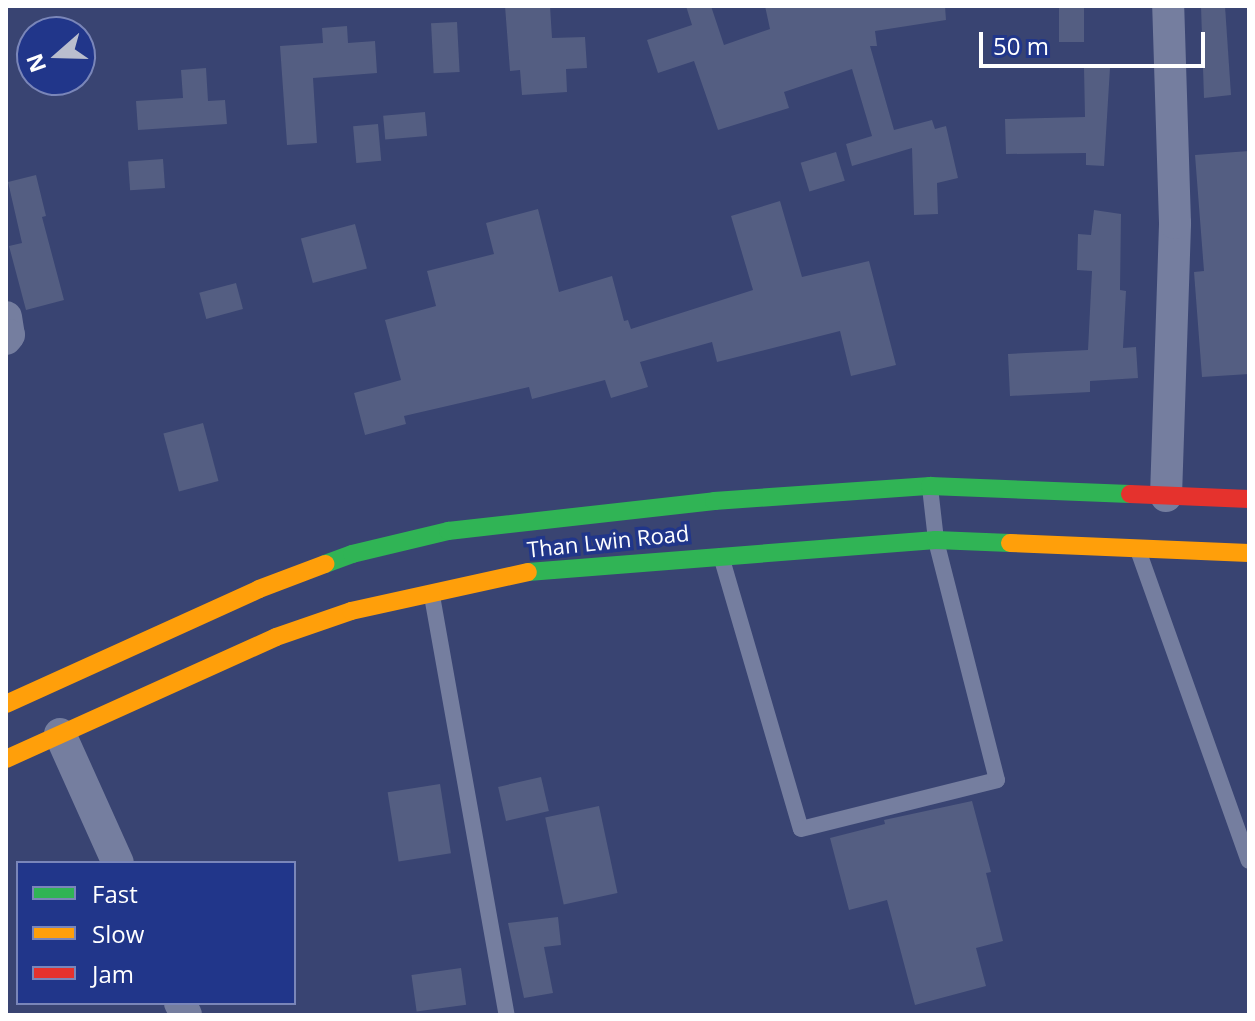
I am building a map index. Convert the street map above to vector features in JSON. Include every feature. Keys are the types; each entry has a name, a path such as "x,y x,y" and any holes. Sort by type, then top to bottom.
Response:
{"main road":[{"name":"Than Lwin Road","path":"6,704 259,589 367,550 448,531 930,486 1249,499"},
{"name":"Than Lwin Road","path":"6,759 276,637 351,611 431,590 561,567 720,547 936,540 1249,553"}],"street":[{"path":"1166,496 1175,223 1168,6"},
{"path":"6,317 9,335 6,339"},
{"path":"60,734 117,861"}],"lane":[{"path":"720,547 801,829 997,780 936,540 930,486"},
{"path":"1138,549 1249,861"},
{"path":"431,590 507,1015"}],"building":[{"path":"505,6 550,6 552,38 585,37 587,68 566,69 567,92 522,95 520,70 510,71"},
{"path":"686,6 711,6 724,45 770,29 765,6 945,6 946,20 875,31 877,46 870,46 894,130 932,120 935,129 946,126 958,178 937,183 938,214 914,215 912,148 852,166 846,144 872,136 852,69 784,92 789,108 718,130 694,61 658,73 647,40 692,25"},
{"path":"1059,6 1084,6 1084,42 1059,42"},
{"path":"1201,6 1225,6 1231,95 1204,98"},
{"path":"457,22 460,72 434,73 431,23"},
{"path":"347,26 348,43 375,41 377,73 313,78 317,143 287,145 280,46 323,43 322,28"},
{"path":"206,68 208,101 225,100 227,124 138,130 136,101 183,98 181,70"},
{"path":"1084,68 1110,68 1104,166 1086,165 1086,153 1006,154 1005,119 1085,117"},
{"path":"425,112 427,136 385,140 383,116"},
{"path":"378,124 381,161 356,163 353,126"},
{"path":"1249,151 1249,374 1202,377 1194,272 1204,271 1195,155"},
{"path":"836,152 845,181 809,192 801,163"},
{"path":"163,159 165,188 130,190 128,161"},
{"path":"36,175 46,216 42,217 64,300 26,310 9,246 22,243 8,182"},
{"path":"780,201 802,277 869,261 896,365 851,376 840,331 717,362 712,342 640,362 648,387 611,398 605,380 532,399 529,387 404,416 406,424 365,435 354,393 401,380 385,320 436,306 427,271 494,254 486,223 538,209 559,292 612,276 624,321 628,320 631,329 753,290 731,216"},
{"path":"1094,210 1121,214 1120,290 1126,291 1123,348 1136,347 1138,378 1090,381 1090,392 1010,396 1008,354 1088,350 1092,271 1077,270 1078,234 1091,235"},
{"path":"355,224 367,268 313,283 301,238"},
{"path":"236,283 243,309 206,319 199,293"},
{"path":"203,423 219,481 179,492 163,434"},
{"path":"541,777 549,811 506,821 498,787"},
{"path":"440,784 451,853 399,861 388,792"},
{"path":"972,801 991,872 986,873 1003,941 976,948 986,986 915,1005 887,900 849,910 830,838 885,824 884,820"},
{"path":"599,806 618,893 564,904 545,817"},
{"path":"558,917 561,945 544,947 553,993 524,998 508,923"},
{"path":"461,968 466,1005 417,1012 411,975"}],"traffic: fast":[{"path":"325,564 352,554 448,531 714,501 930,486 1130,494"},
{"path":"528,572 936,540 1010,543"}],"traffic: slow":[{"path":"1010,543 1249,553"},
{"path":"6,704 259,589 325,564"},
{"path":"6,759 276,637 351,611 528,572"}],"traffic: jam":[{"path":"1130,494 1249,499"}]}
